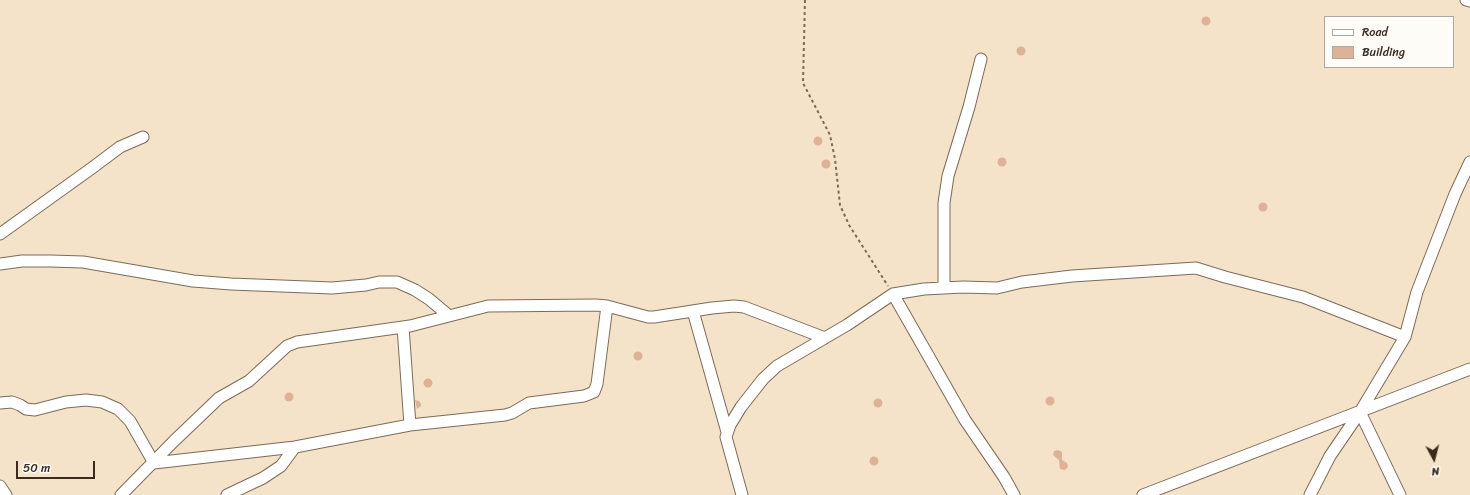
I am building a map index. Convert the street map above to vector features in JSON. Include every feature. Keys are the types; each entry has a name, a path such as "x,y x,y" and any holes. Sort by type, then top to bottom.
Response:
{"street":[{"path":"1466,0 1470,1"},
{"path":"944,288 944,203 948,176 969,107 981,59"},
{"path":"0,234 120,147 143,137"},
{"path":"1310,495 1330,456 1360,412 1405,337 1417,292 1470,162"},
{"path":"0,264 44,261 83,262 193,281 231,284 332,288 366,285 379,282 397,282 415,290 429,299 448,315"},
{"path":"727,432 733,418 763,379 777,366 825,338 893,294 924,289 997,288 1022,282 1072,276 1196,268 1204,269 1224,277 1304,297 1405,337"},
{"path":"893,294 964,420 1004,477 1014,495"},
{"path":"121,495 219,398 249,381 287,346 297,342 403,327 488,306 596,305 606,306 648,317 734,306 744,307 825,338"},
{"path":"154,462 295,447 410,425 505,415 512,413 529,403 589,395 594,392 597,384 606,306"},
{"path":"693,311 727,432 727,442 742,495"},
{"path":"403,327 410,425"},
{"path":"1143,495 1470,369"},
{"path":"0,402 12,402 26,409 36,410 66,402 86,400 102,402 118,409 130,421 154,462"},
{"path":"1360,412 1400,495"},
{"path":"227,495 263,478 281,466 295,447"},
{"path":"0,486 6,495"}],"path":[{"path":"805,0 803,83 830,135 835,159 840,205 849,225 893,294"}],"building":[{"path":"1206,16 1211,21 1206,26 1201,21"},
{"path":"1019,47 1023,47 1025,51 1023,55 1019,55 1017,53 1017,49"},
{"path":"816,137 820,137 822,141 820,145 816,145 814,143 814,139"},
{"path":"1000,158 1004,158 1006,162 1004,166 1000,166 998,164 998,160"},
{"path":"826,159 831,164 826,169 821,164"},
{"path":"1261,203 1265,203 1267,207 1265,211 1261,211 1259,209 1259,205"},
{"path":"638,351 643,356 638,361 633,356"},
{"path":"428,378 433,383 428,388 423,383"},
{"path":"289,392 294,397 289,402 284,397"},
{"path":"1048,397 1052,397 1054,401 1052,405 1048,405 1046,403 1046,399"},
{"path":"876,399 880,399 882,403 880,407 876,407 874,405 874,401"},
{"path":"415,400 419,401 421,404 421,406 417,409"},
{"path":"1058,450 1062,452 1062,460 1067,463 1068,467 1065,470 1060,469 1059,460 1053,455 1054,451"},
{"path":"872,457 876,457 878,461 876,465 872,465 870,463 870,459"}]}
